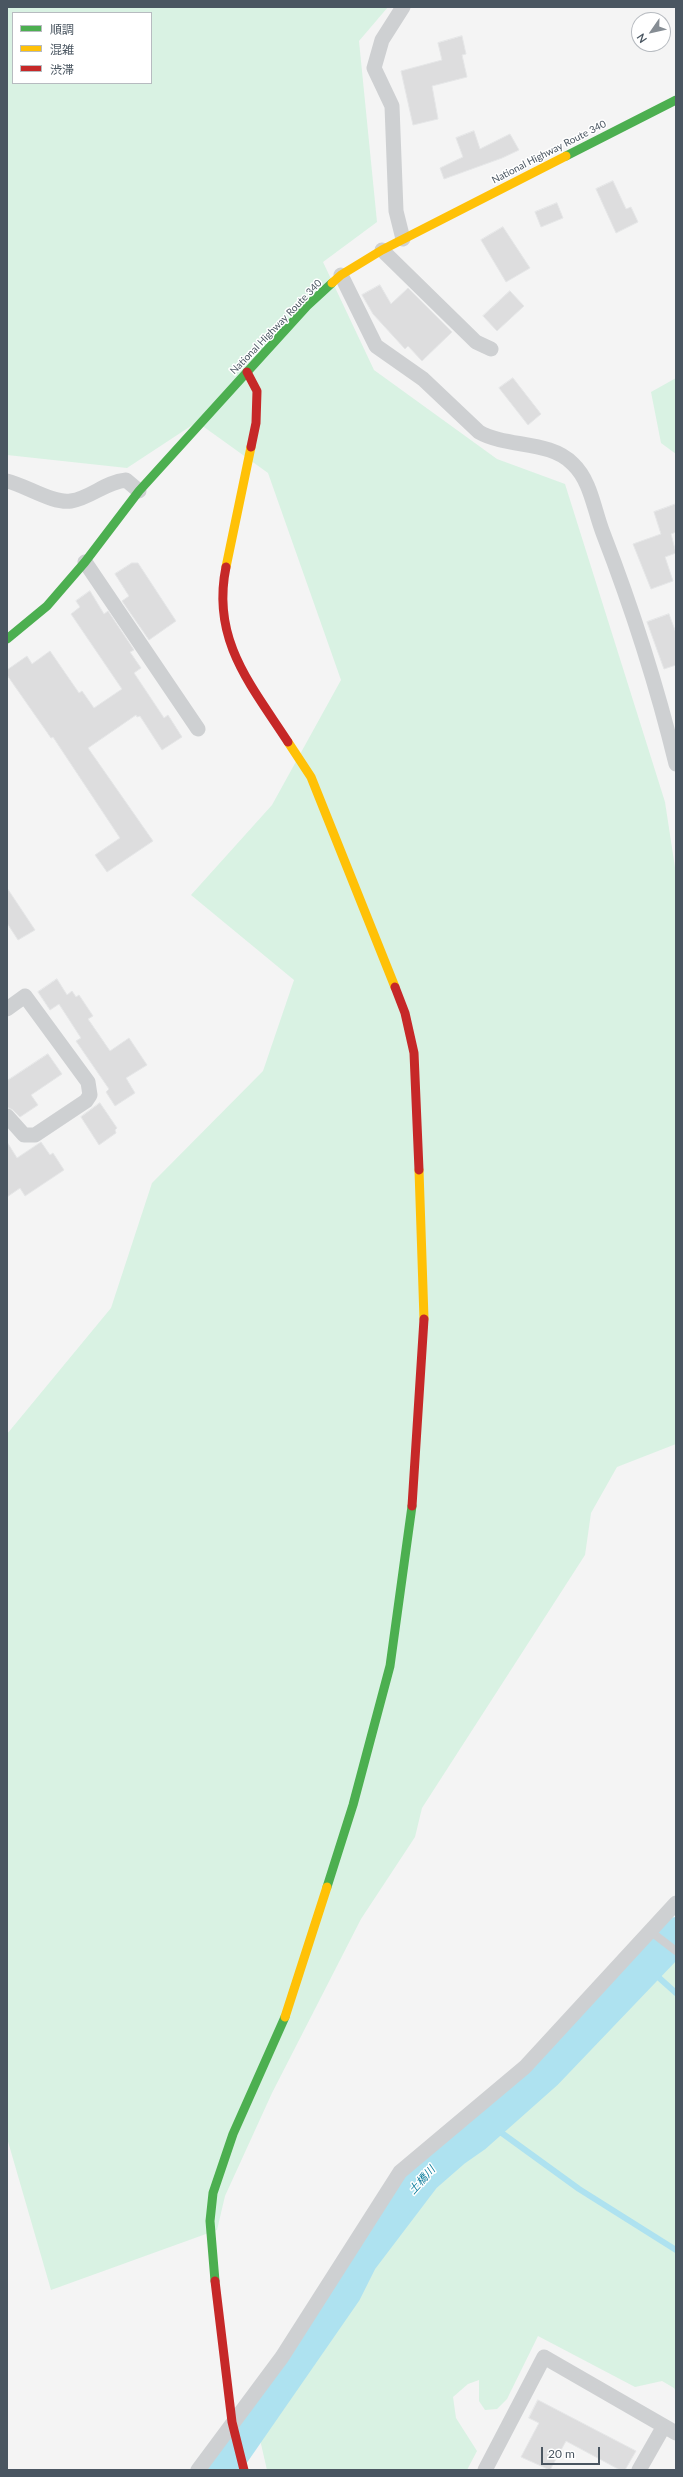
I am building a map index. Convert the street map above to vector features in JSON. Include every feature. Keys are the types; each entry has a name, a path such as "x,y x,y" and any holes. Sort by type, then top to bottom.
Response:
{"main road":[{"name":"National Highway Route 340","path":"7,639 47,606 85,562 140,491 308,306 341,275 403,239 676,100"},
{"path":"244,2470 232,2422 212,2257 210,2221 213,2193 233,2134 287,2013 353,1805 390,1666 411,1520 424,1312 414,1061 405,1013 311,777 238,666 228,642 224,615 223,581 256,423 257,391 247,372"}],"street":[{"path":"403,7 382,40 374,68 392,106 396,170 396,211 403,239"},
{"path":"382,250 476,342 491,349"},
{"path":"341,275 376,346 423,379 479,432 490,438 549,450 572,463 583,476 617,566 672,730 676,764"},
{"path":"7,481 57,500 70,502 83,498 118,481 126,480 140,491"},
{"path":"85,562 198,729"},
{"path":"7,1008 25,996 88,1082 90,1095 86,1101 35,1135 24,1135 7,1116"},
{"path":"198,2470 232,2422 282,2358 400,2172 525,2067 676,1903"},
{"path":"485,2470 544,2357 670,2430 639,2470"}],"lane":[{"path":"650,1931 676,1951"}],"green space":[{"path":"7,7 388,7 359,41 377,222 323,262 374,370 497,459 565,484 665,802 676,874 676,1444 617,1467 591,1513 585,1555 422,1808 415,1837 361,1919 272,2093 225,2196 217,2230 51,2290 7,2138 7,1434 111,1308 152,1183 263,1071 294,980 191,895 272,805 341,680 268,473 197,422 127,468 7,455"},
{"path":"676,378 676,454 661,443 651,392"},
{"path":"676,1944 676,2392 674,2388 662,2381 635,2387 538,2336 507,2399 497,2409 485,2410 479,2401 479,2380 468,2384 453,2397 456,2418 477,2451 467,2470 267,2470 258,2431 380,2247 429,2180 485,2137 644,1985"}],"building":[{"path":"462,36 466,54 462,55 467,77 432,86 438,119 413,125 401,71 442,60 438,43"},
{"path":"474,131 480,149 510,134 519,150 502,158 444,179 440,168 463,157 456,138"},
{"path":"613,181 626,209 631,207 638,222 616,233 596,189"},
{"path":"557,203 563,218 541,227 535,212"},
{"path":"503,227 530,268 506,282 481,240"},
{"path":"380,285 391,304 408,288 452,332 422,361 408,346 405,349 373,314 362,295"},
{"path":"510,291 524,306 497,331 483,316"},
{"path":"513,378 541,414 528,425 499,388"},
{"path":"676,504 676,532 671,534 676,553 665,557 673,581 651,589 633,544 661,534 654,512"},
{"path":"132,563 138,563 176,621 149,640 122,601 129,596 115,574"},
{"path":"90,591 104,614 108,611 134,650 130,652 141,668 134,673 164,718 168,715 182,737 162,750 140,716 137,717 136,715 88,748 153,841 107,872 95,855 120,838 53,737 51,738 7,675 7,670 27,656 32,664 50,651 79,693 82,691 94,708 122,689 71,614 80,607 76,601"},
{"path":"669,614 676,633 676,665 664,669 647,622"},
{"path":"7,888 35,930 18,940 7,923"},
{"path":"57,979 67,995 72,991 76,997 79,995 93,1016 88,1019 110,1051 129,1038 147,1065 126,1078 135,1093 115,1106 106,1092 109,1089 76,1041 81,1038 59,1004 50,1010 38,992"},
{"path":"48,1054 62,1074 31,1095 38,1105 20,1117 13,1110 7,1107 7,1081"},
{"path":"100,1103 117,1128 115,1130 116,1133 99,1145 81,1117"},
{"path":"7,1142 17,1158 41,1142 50,1155 53,1153 64,1170 25,1196 20,1188 7,1197"},
{"path":"538,2400 636,2451 625,2470 620,2470 566,2441 550,2470 521,2457 539,2423 529,2418"}],"waterway":[{"name":"土橋川","path":"220,2470 344,2291 360,2259 423,2176 454,2149 474,2135 545,2072 676,1935"},
{"path":"647,1967 676,1993"},
{"path":"488,2123 579,2189 676,2250"}],"traffic: fast":[{"path":"566,156 676,100"},
{"path":"7,639 47,606 85,562 139,491 307,306 332,283"},
{"path":"327,1887 353,1805 390,1666 412,1506"},
{"path":"215,2281 210,2221 213,2193 233,2134 285,2017"}],"traffic: slow":[{"path":"332,283 341,275 382,250 566,156"},
{"path":"226,567 251,447"},
{"path":"288,742 311,777 395,987"},
{"path":"419,1170 424,1319"},
{"path":"285,2017 327,1887"}],"traffic: jam":[{"path":"247,372 257,391 256,423 251,447"},
{"path":"226,567 223,593 224,617 229,639 248,681 288,742"},
{"path":"395,987 405,1013 414,1053 419,1170"},
{"path":"412,1506 424,1319"},
{"path":"215,2281 232,2422 244,2470"}]}
